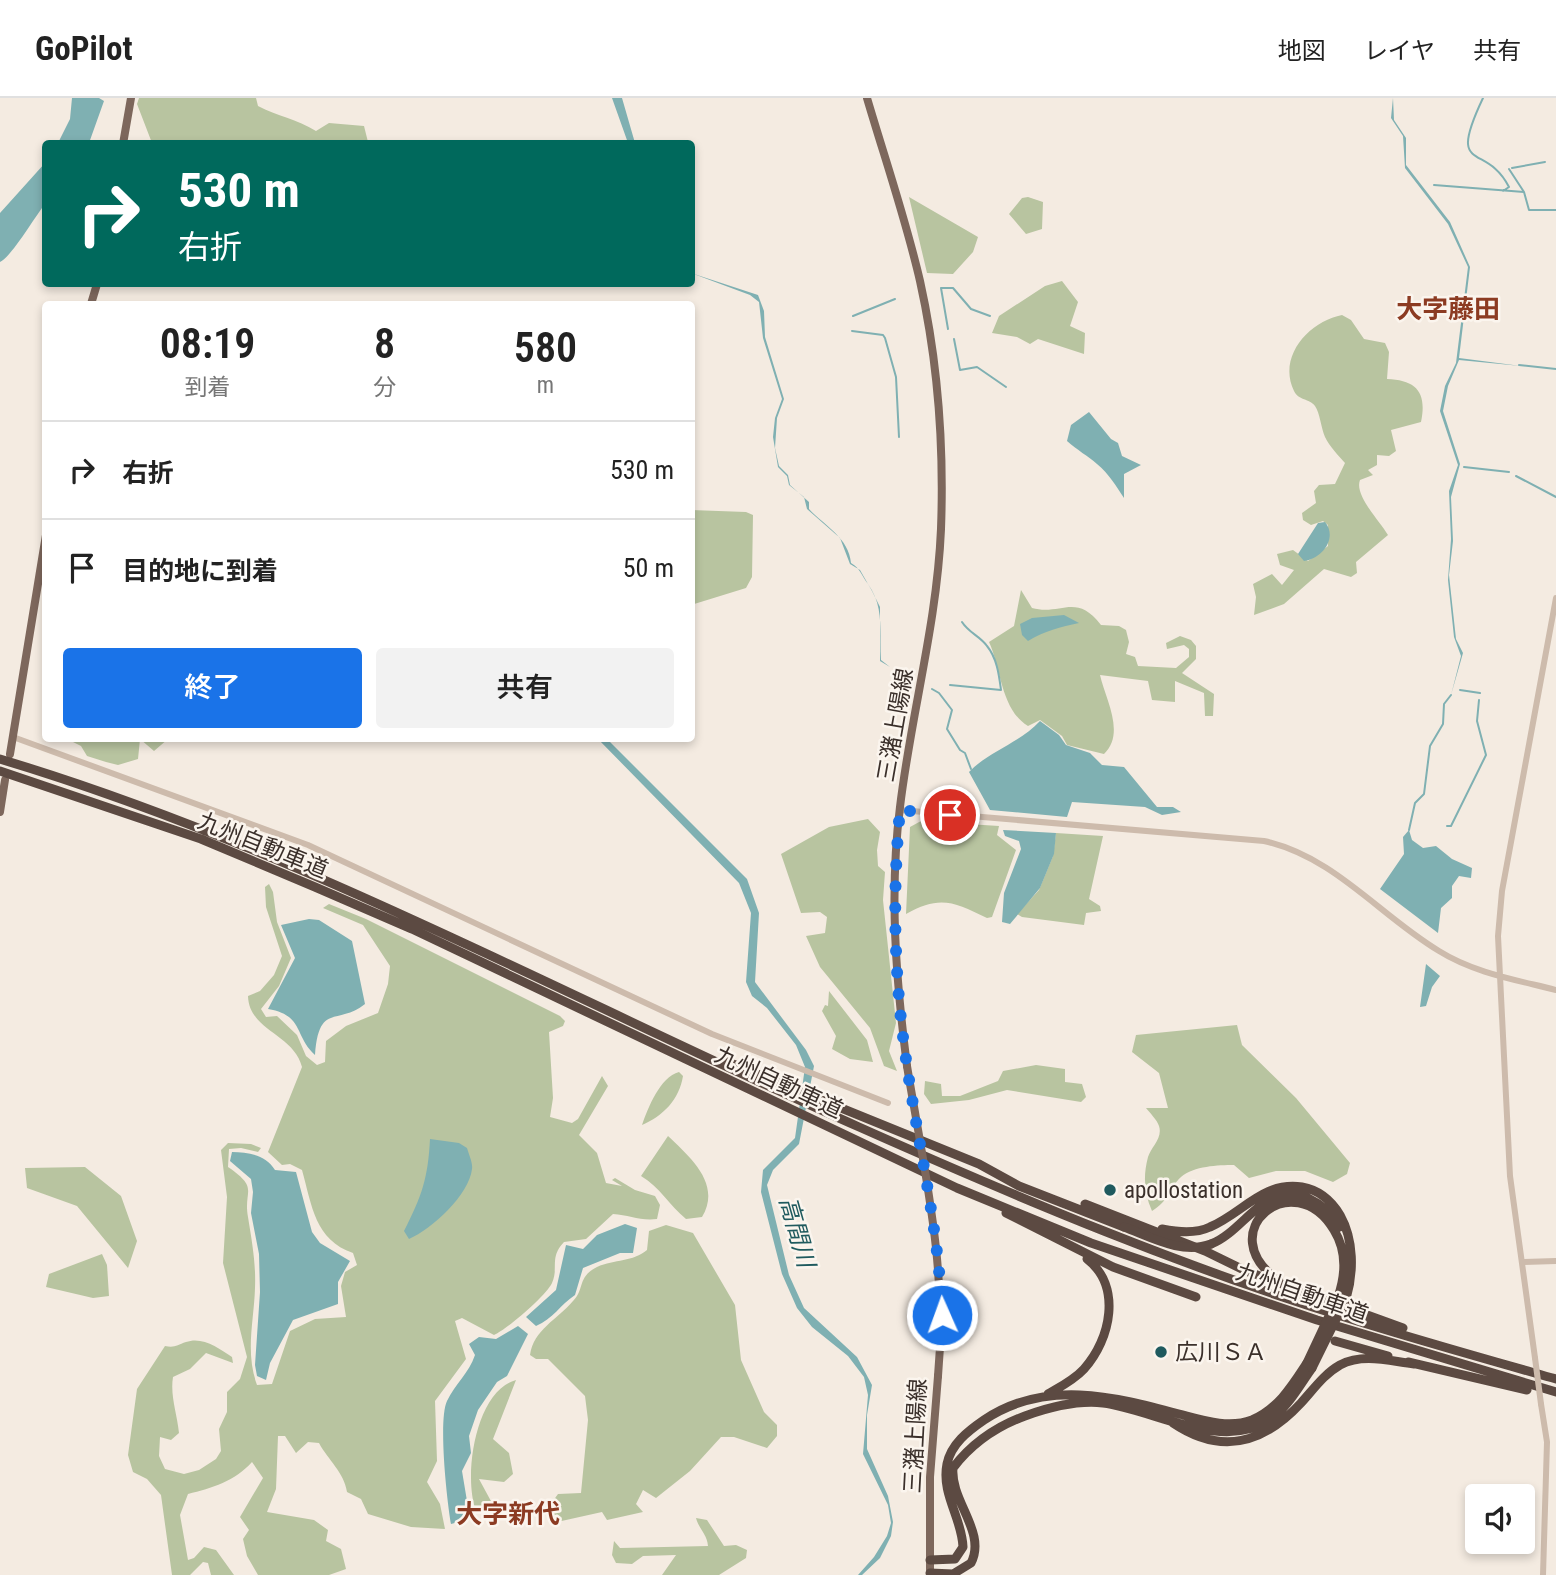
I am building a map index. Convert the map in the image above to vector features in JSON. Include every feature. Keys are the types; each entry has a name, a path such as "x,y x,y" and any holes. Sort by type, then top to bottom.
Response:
{"highway":[{"name":"九州自動車道","path":"0,759 237,841 409,915 662,1037 859,1127 1086,1224 1341,1316 1556,1379"},
{"name":"九州自動車道","path":"0,771 201,839 412,929 957,1188 1091,1242 1273,1305 1556,1394"},
{"path":"662,1037 752,1070 979,1164 1019,1186 1173,1245 1194,1248 1211,1244 1231,1232 1268,1199 1290,1193 1303,1196 1326,1209 1349,1243"},
{"path":"930,1574 953,1574 962,1571 975,1555 974,1533 952,1481 953,1468 974,1443 1008,1422 1042,1410 1080,1402 1121,1406 1213,1430 1232,1432 1268,1421 1286,1405 1309,1366 1351,1275 1347,1228 1334,1206 1321,1194 1293,1186 1278,1187 1262,1193 1210,1228 1175,1231 1143,1226"},
{"path":"957,1188 1113,1267 1196,1297"},
{"path":"1289,1287 1262,1266 1252,1241 1259,1215 1285,1202 1306,1205 1319,1212 1336,1233 1345,1271 1342,1298"},
{"path":"1085,1205 1143,1226 1289,1287 1447,1346"},
{"path":"1046,1395 1083,1370 1100,1346 1107,1328 1107,1287 1093,1264 1072,1248"},
{"path":"1335,1341 1414,1364 1556,1394"},
{"path":"1164,1418 1198,1437 1240,1442 1262,1436 1279,1425 1339,1366 1366,1358 1414,1364"},
{"path":"930,1560 955,1559 963,1547 946,1478 947,1461 967,1432 1001,1409 1046,1395 1080,1393 1104,1396 1210,1423 1231,1424 1252,1420 1284,1397 1309,1366"}],"main road":[{"path":"124,140 131,98"},
{"name":"三潴上陽線","path":"867,98 920,280 936,374 940,447 941,527 935,609 900,810 895,858 895,945 907,1066 940,1275 941,1339 930,1477 930,1574"},
{"path":"10,754 42,559"},
{"path":"0,812 5,780"}],"street":[{"path":"1543,1575 1547,1442 1510,1176 1498,936 1502,891 1556,598"},
{"path":"13,737 308,845 712,1034 888,1103"},
{"path":"900,810 1264,841 1288,846 1329,869 1440,952 1500,976 1556,990"},
{"path":"1522,1262 1556,1262"}],"green space":[{"path":"139,98 256,98 258,106 316,131 329,123 364,126 368,140 151,140 137,104"},
{"path":"909,197 978,237 973,252 953,274 927,273"},
{"path":"1028,197 1043,202 1042,229 1026,234 1009,214 1022,198"},
{"path":"1062,281 1078,302 1070,326 1085,333 1084,354 1038,339 1030,344 1017,337 992,333 999,316 1045,286"},
{"path":"1342,315 1351,320 1364,339 1385,343 1389,352 1387,379 1413,385 1421,396 1421,422 1391,430 1396,451 1389,456 1377,455 1377,465 1368,470 1373,475 1360,480 1359,486 1364,500 1388,535 1356,562 1357,573 1351,577 1324,569 1284,604 1254,615 1256,597 1253,584 1272,574 1282,585 1294,570 1280,565 1277,554 1293,550 1308,561 1328,546 1328,525 1323,521 1311,525 1303,520 1302,513 1316,503 1314,491 1319,485 1335,484 1345,463 1325,437 1315,406 1294,391 1290,365 1293,353 1308,332 1319,324"},
{"path":"695,510 746,512 753,515 752,577 746,588 695,604"},
{"path":"1021,590 1032,608 1042,610 1076,607 1092,615 1101,625 1119,626 1126,630 1129,642 1126,654 1135,657 1138,666 1176,668 1189,657 1189,649 1184,645 1167,649 1166,643 1180,636 1191,640 1196,646 1196,659 1182,673 1214,694 1213,716 1205,716 1204,693 1175,681 1175,702 1152,700 1148,681 1100,675 1114,726 1110,746 1104,754 1067,745 1062,736 1040,720 1028,726 1012,710 989,642 1014,626"},
{"path":"73,742 140,742 138,759 118,765 87,756 81,746"},
{"path":"144,742 164,742 154,751"},
{"path":"868,819 880,832 878,866 885,872 883,900 896,1023 889,1051 897,1071 884,1066 870,1028 820,967 806,936 825,933 827,917 820,912 801,913 781,854 829,827"},
{"path":"921,821 999,826 997,835 1016,850 992,917 987,918 947,903 928,904 906,914 910,827"},
{"path":"1056,833 1103,836 1089,899 1100,906 1101,911 1086,913 1084,925 1022,917 1017,914 1039,890 1053,856"},
{"path":"269,884 273,892 277,922 291,958 279,986 261,1009 266,1017 277,1016 297,1035 306,1056 317,1065 325,1062 326,1041 346,1026 378,1013 388,984 390,966 363,925 323,908 329,904 366,919 560,1016 565,1021 563,1026 549,1032 553,1098 550,1117 572,1123 578,1119 602,1076 608,1086 579,1135 597,1153 606,1183 622,1186 612,1180 615,1178 635,1190 655,1196 660,1205 657,1219 613,1214 586,1239 564,1242 555,1258 554,1277 548,1289 500,1332 494,1335 462,1318 455,1321 466,1359 435,1401 437,1461 427,1482 440,1504 445,1529 411,1527 368,1514 361,1499 347,1492 339,1472 319,1443 308,1442 296,1453 285,1436 278,1436 276,1489 267,1512 314,1520 328,1530 326,1541 341,1549 346,1569 329,1575 258,1575 247,1556 243,1539 249,1530 240,1517 263,1478 252,1462 231,1479 188,1494 180,1515 188,1560 194,1558 204,1547 216,1550 234,1575 211,1575 208,1563 203,1562 190,1575 172,1575 161,1495 147,1479 133,1472 128,1455 137,1389 165,1346 192,1341 216,1347 232,1357 233,1363 206,1353 190,1369 173,1377 173,1398 179,1433 171,1440 160,1437 159,1456 165,1469 184,1474 199,1470 216,1459 221,1451 219,1429 227,1412 227,1392 240,1379 247,1357 223,1263 227,1197 221,1150 228,1143 251,1144 261,1148 258,1152 241,1148 229,1149 228,1167 244,1180 248,1190 247,1208 255,1279 251,1361 257,1385 272,1384 290,1331 315,1319 346,1317 341,1286 345,1272 357,1265 353,1253 330,1240 323,1231 313,1209 302,1170 290,1164 282,1165 268,1152 302,1067 290,1047 263,1025 250,1008 248,996 260,991 274,975 282,956 266,907 265,887"},
{"path":"829,991 867,1040 873,1062 850,1059 832,1049 836,1036 822,1011 825,1005 828,1006"},
{"path":"1237,1025 1242,1045 1296,1098 1350,1163 1347,1174 1333,1182 1305,1171 1276,1171 1249,1178 1234,1165 1206,1167 1181,1177 1162,1203 1152,1211 1146,1191 1145,1171 1160,1130 1157,1121 1146,1108 1168,1108 1159,1073 1132,1052 1136,1035"},
{"path":"1036,1065 1065,1069 1065,1082 1082,1084 1086,1097 1081,1102 1007,1090 969,1100 931,1104 924,1094 925,1081 941,1084 942,1096 960,1096 998,1081 1003,1071"},
{"path":"679,1072 683,1076 674,1100 657,1117 642,1125 661,1086"},
{"path":"668,1136 694,1162 706,1182 707,1205 702,1217 686,1219 654,1185 641,1176"},
{"path":"85,1167 121,1196 137,1241 128,1268 77,1206 27,1188 25,1168"},
{"path":"666,1225 693,1233 735,1305 741,1360 764,1412 777,1425 777,1436 767,1448 734,1437 721,1437 690,1471 656,1498 643,1490 636,1504 643,1512 607,1520 602,1512 557,1522 545,1512 558,1494 581,1493 588,1420 585,1396 548,1359 536,1359 530,1355 532,1346 541,1332 577,1297 586,1275 604,1264 642,1254 647,1250 649,1231"},
{"path":"102,1254 107,1265 109,1296 93,1298 46,1287 49,1274"},
{"path":"516,1380 493,1439 509,1453 513,1474 504,1482 479,1479 492,1503 488,1511 476,1511 472,1496 472,1458 482,1417 502,1387"},
{"path":"696,1518 707,1520 724,1546 736,1545 747,1550 746,1558 719,1575 662,1575 676,1555 643,1556 632,1564 616,1563 612,1555 614,1541 620,1548 708,1546"}],"water":[{"path":"72,98 99,98 104,101 90,140 60,140 70,119"},
{"path":"612,98 622,98 634,140 627,140"},
{"path":"1393,98 1394,120 1406,138 1406,165 1450,222 1470,267 1459,358 1521,366 1459,360 1448,386 1443,411 1460,464 1451,497 1453,541 1449,575 1456,639 1463,653 1451,695 1461,656 1454,637 1448,580 1451,539 1449,491 1458,465 1440,411 1445,386 1456,363 1468,267 1448,224 1405,168 1403,136 1391,118"},
{"path":"42,166 42,208 17,245 0,262 0,213"},
{"path":"695,274 758,295 764,311 765,337 784,399 777,418 775,448 779,466 788,475 790,485 798,493 789,485 787,476 778,467 773,437 775,418 782,399 763,338 759,302 750,295"},
{"path":"1089,412 1111,439 1118,443 1122,456 1141,465 1124,474 1124,498 1094,461 1067,441 1071,425"},
{"path":"804,498 809,502 809,509 839,537 807,509"},
{"path":"1325,522 1330,535 1326,547 1317,556 1304,561 1298,554 1318,523"},
{"path":"840,538 846,546 851,563 858,569 850,564"},
{"path":"1064,615 1079,623 1046,632 1028,641 1022,635 1020,624 1032,618"},
{"path":"1040,721 1059,735 1066,745 1090,753 1102,765 1124,767 1157,807 1173,807 1181,812 1162,815 1145,807 1072,802 1067,817 990,810 969,772"},
{"path":"601,742 610,742 747,879 759,913 755,982 806,1050 814,1066 799,1144 773,1170 767,1185 789,1275 804,1308 857,1357 872,1385 867,1415 867,1449 888,1496 893,1522 891,1536 880,1558 862,1575 858,1575 887,1536 891,1523 888,1505 863,1454 868,1395 864,1377 848,1356 812,1327 797,1308 782,1274 761,1192 763,1170 795,1138 805,1067 796,1045 767,1008 752,996 746,982 751,913 739,883"},
{"path":"1003,830 1056,833 1054,854 1040,888 1010,924 1002,922 1004,893 1021,849 1019,841 1005,836"},
{"path":"1409,830 1412,840 1423,848 1436,846 1452,859 1472,868 1471,878 1459,876 1452,886 1452,898 1441,908 1438,933 1380,889 1404,854 1403,837"},
{"path":"309,919 319,920 352,941 365,1004 325,1021 317,1038 315,1055 288,1016 268,1009 295,958 281,925"},
{"path":"1426,964 1440,976 1432,987 1426,1006 1420,1007"},
{"path":"430,1139 459,1143 467,1148 472,1169 464,1190 448,1210 428,1228 409,1239 404,1231 423,1186"},
{"path":"232,1152 256,1155 267,1161 275,1170 296,1172 312,1232 320,1243 350,1261 338,1282 338,1304 293,1320 270,1363 266,1380 257,1376 255,1365 260,1292 259,1254 251,1213 253,1192 251,1179 230,1161"},
{"path":"625,1224 637,1228 633,1253 620,1253 583,1268 575,1295 542,1323 536,1326 526,1317 556,1290 566,1245 583,1249 597,1235"},
{"path":"518,1326 528,1334 507,1376 497,1382 478,1410 469,1436 471,1453 462,1471 470,1519 451,1524 443,1442 447,1401 475,1355 469,1344 479,1337 496,1339"}],"waterway":[{"path":"1483,98 1468,138 1469,148 1500,173 1509,187 1503,191"},
{"path":"1512,168 1545,162"},
{"path":"1509,169 1524,192 1529,210 1556,210"},
{"path":"1434,185 1524,192"},
{"path":"948,329 941,288 953,288 971,309 990,316"},
{"path":"853,316 895,299"},
{"path":"852,331 883,335 885,338 896,377 899,437"},
{"path":"954,339 960,370 977,367 1006,387"},
{"path":"1519,365 1556,369"},
{"path":"1464,467 1509,472"},
{"path":"1516,476 1556,497"},
{"path":"950,685 1001,690 993,656 984,643 962,622"},
{"path":"932,689 939,693 952,710 947,729 960,750 965,753 971,769"},
{"path":"1460,690 1480,693"},
{"path":"1409,830 1415,803 1424,794 1430,746 1443,724 1444,704 1451,695"},
{"path":"1447,826 1451,826 1486,755 1477,721 1479,700"}],"place":[{"name":"apollostation","path":"1110,1190"},
{"name":"広川ＳＡ","path":"1161,1352"}],"district":[{"name":"大字藤田","path":"1448,309"},
{"name":"大字新代","path":"508,1514"}],"route":[{"path":"942,1315 936,1237 897,989 894,904 900,810 950,815"}],"water label":[{"name":"高間川","path":"797,1232"}]}
